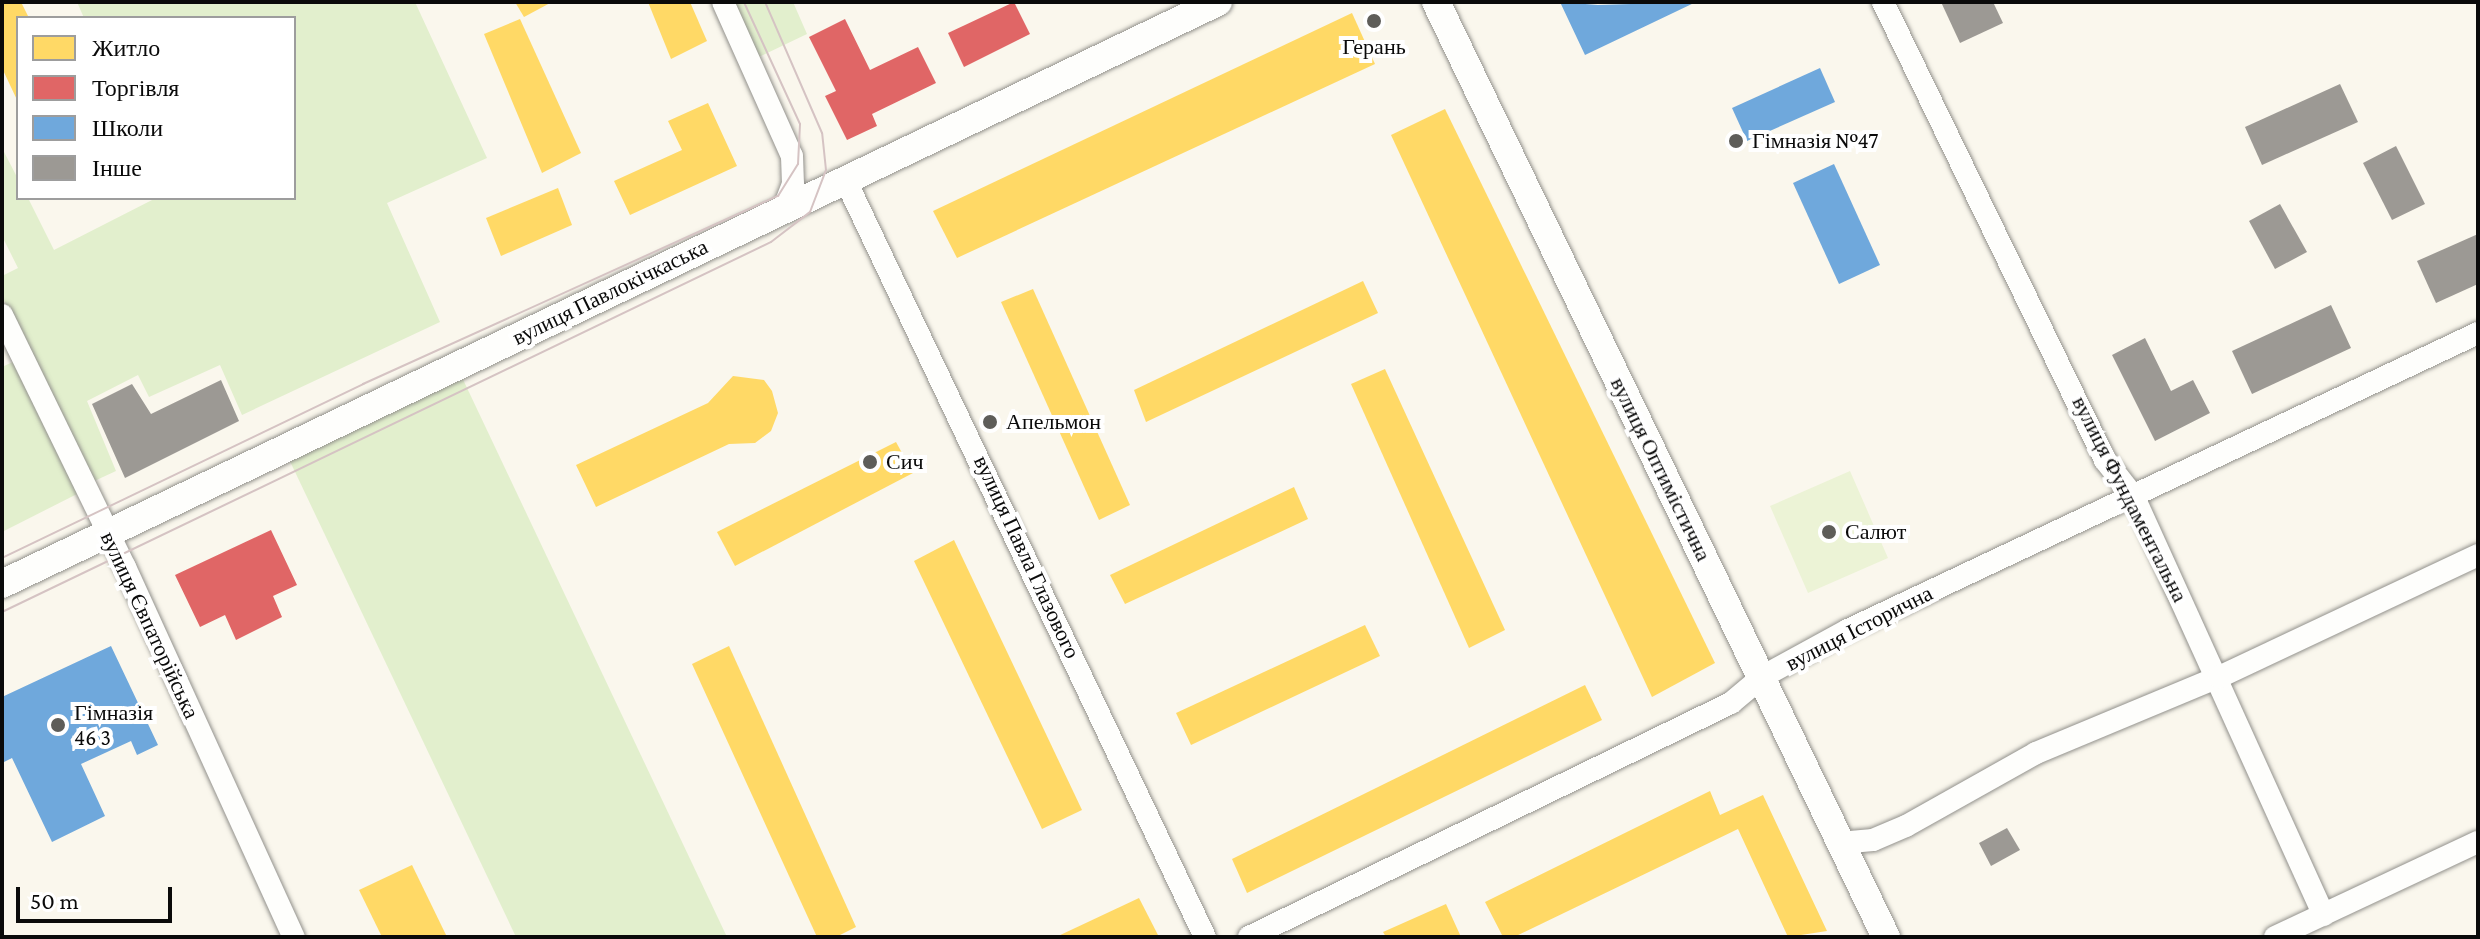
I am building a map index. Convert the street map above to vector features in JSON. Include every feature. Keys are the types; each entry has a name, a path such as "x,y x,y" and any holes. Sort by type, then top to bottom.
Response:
{"street":[{"path":"723,2 792,156 793,184 784,208"},
{"name":"вулиця Павлокічкаська","path":"2,584 1218,2"},
{"name":"вулиця Оптимістична","path":"1436,2 1886,937"},
{"name":"вулиця Фундаментальна","path":"1883,2 2105,460 2134,497 2219,677 2324,915"},
{"name":"вулиця Павла Глазового","path":"845,179 1205,937"},
{"name":"вулиця Євпаторійська","path":"2,315 294,937"},
{"name":"вулиця Історична","path":"1249,937 1717,710 1762,677 1848,630 2478,333"},
{"path":"1839,843 1873,840 1906,826 2036,753 2219,677 2478,555"},
{"path":"2275,937 2478,842"}],"green space":[{"path":"77,2 415,2 487,158 387,203 440,322 242,415 220,365 149,397 138,375 87,401 116,471 90,483 2,296 2,276 18,268 2,236 2,148 16,175 16,200 29,200 54,250 152,200 296,200 296,16 83,16"},
{"path":"712,2 793,2 807,34 742,65"},
{"path":"15,361 81,492 2,532 2,367"},
{"path":"459,371 727,937 516,937 287,455"},
{"name":"Салют","path":"1850,471 1888,558 1808,593 1770,506"}],"building: Житло":[{"path":"2,2 21,2 28,16 16,16 16,98 2,68"},
{"path":"515,2 552,2 524,17"},
{"path":"648,2 690,2 707,41 671,59"},
{"path":"1352,13 1375,64 957,258 933,211"},
{"path":"520,19 581,153 542,173 484,34"},
{"path":"708,103 737,166 630,215 614,181 682,150 668,121"},
{"path":"1445,109 1715,663 1652,697 1391,135"},
{"path":"558,188 572,225 501,256 486,218"},
{"path":"1363,281 1378,313 1146,422 1134,390"},
{"path":"1033,289 1130,505 1099,520 1001,302"},
{"path":"1385,369 1505,630 1469,648 1351,384"},
{"path":"733,376 764,380 772,391 778,413 771,431 755,443 729,444 596,507 576,465 708,403"},
{"path":"896,442 913,473 735,566 717,532"},
{"path":"1294,487 1308,519 1125,604 1110,575"},
{"path":"954,540 1082,810 1042,829 914,561"},
{"path":"1365,625 1380,656 1191,745 1176,713"},
{"path":"729,646 856,927 836,937 817,937 692,664"},
{"path":"1585,685 1602,720 1247,893 1232,859"},
{"path":"1710,791 1720,815 1763,795 1827,931 1788,937 1738,829 1514,937 1503,937 1485,902"},
{"path":"412,865 447,937 382,937 359,890"},
{"path":"1139,898 1159,937 1056,937"},
{"path":"1446,904 1461,937 1386,937 1383,932"}],"building: Торгівля":[{"path":"1014,2 1030,34 964,67 948,33"},
{"path":"845,19 870,70 918,47 936,83 872,114 877,126 847,140 825,96 836,91 809,37"},
{"path":"271,530 297,585 273,596 282,617 236,640 225,615 200,627 175,575"}],"building: Школи":[{"path":"1560,2 1598,5 1696,2 1585,55"},
{"path":"1820,68 1835,102 1747,141 1732,108"},
{"path":"1834,164 1880,265 1839,284 1793,183"},
{"path":"111,646 158,745 137,755 131,741 81,764 105,816 52,842 12,758 2,763 2,697"}],"building: Інше":[{"path":"1941,2 1993,2 2003,23 1960,43"},
{"path":"2340,84 2358,122 2262,165 2245,127"},
{"path":"2396,146 2425,204 2392,220 2363,163"},
{"path":"2280,204 2307,252 2275,269 2249,221"},
{"path":"2478,234 2478,284 2436,303 2417,261"},
{"path":"2331,305 2351,348 2252,394 2232,351"},
{"path":"2145,338 2171,391 2193,380 2210,413 2155,441 2112,355"},
{"path":"221,380 239,421 125,478 92,404 132,384 151,414"},
{"path":"2007,828 2020,850 1991,866 1979,843"}],"tram line":[{"path":"2,558 363,384 778,196 798,164 800,124 744,2"},
{"path":"2,612 771,242 810,212 826,170 822,133 765,2"}],"place":[{"name":"Герань","path":"1374,21"},
{"name":"Гімназія №47","path":"1736,141"},
{"name":"Апельмон","path":"990,422"},
{"name":"Сич","path":"870,462"},
{"name":"Салют","path":"1829,532"},
{"name":"Гімназія 46 3","path":"58,725"}]}
